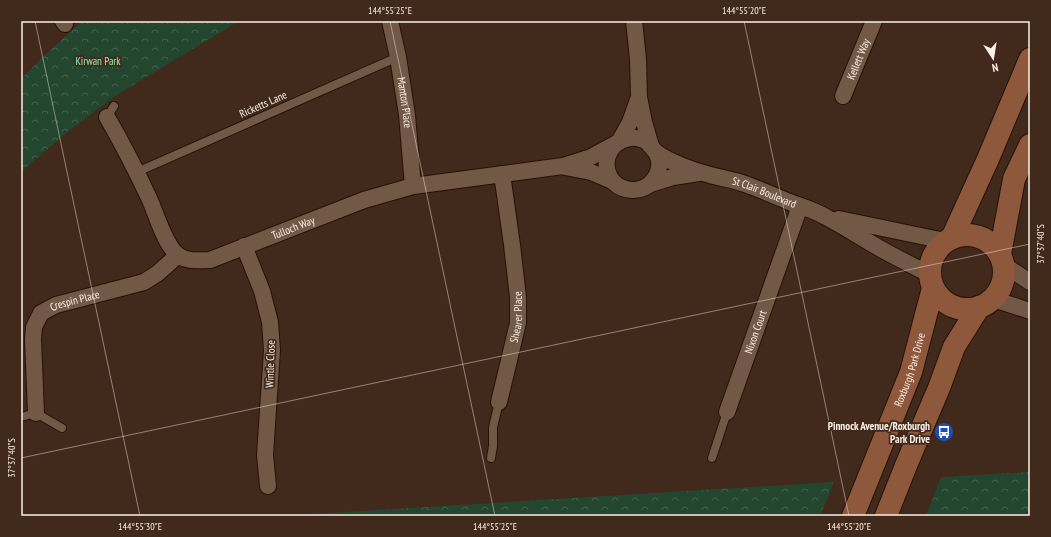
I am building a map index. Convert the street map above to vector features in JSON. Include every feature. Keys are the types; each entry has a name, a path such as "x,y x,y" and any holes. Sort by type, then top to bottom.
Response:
{"street":[{"name":"Manton Place","path":"390,21 398,57 407,115 413,186"},
{"path":"634,21 638,59 639,97 644,122 659,161 659,169 656,178 643,189 634,191 626,190 612,181 606,166 610,150 617,143 630,122 639,97"},
{"name":"Kellett Way","path":"843,96 874,21"},
{"path":"1030,59 988,159 949,239 936,250 931,262 931,281 939,297 947,304 969,310 986,303 1030,311"},
{"path":"110,111 168,243 178,255"},
{"path":"617,143 627,138 636,138 644,140 654,149"},
{"name":"Tulloch Way","path":"178,255 190,261 210,260 364,200 413,186 563,166 591,158 617,143"},
{"path":"886,516 939,388 954,347 986,303 1000,289 1004,278 1002,260 1014,180 1030,145"},
{"name":"St Clair Boulevard","path":"654,149 675,163 701,173 744,184 826,217 881,249 931,281"},
{"name":"Tulloch Way","path":"563,166 591,172 612,181"},
{"name":"St Clair Boulevard","path":"650,184 673,177 701,173"},
{"name":"Shearer Place","path":"499,402 518,323 518,297 502,174"},
{"name":"Nixon Court","path":"727,412 800,206"},
{"name":"St Clair Boulevard","path":"826,217 949,239"},
{"path":"949,239 963,235 974,235 984,239 993,245 1002,260 1030,282"},
{"name":"Wintle Close","path":"244,246 262,291 270,322 272,350 265,455 268,486"},
{"name":"Crespin Place","path":"28,415 34,327 41,313 56,305 144,282 158,273 178,255"},
{"name":"Roxburgh Park Drive","path":"853,516 911,372 931,281"}],"lane":[{"name":"Ricketts Lane","path":"137,172 398,57"},
{"name":"Shearer Place","path":"491,458 493,446 493,427 499,402"},
{"name":"Nixon Court","path":"712,458 727,412"},
{"name":"Crespin Place","path":"28,415 62,428"}],"green space":[{"name":"Kirwan Park","path":"79,21 239,21 115,96 66,133 21,172 21,79 80,23"},
{"path":"1030,472 1030,516 926,516 941,477"},
{"path":"834,482 820,516 281,516"}],"place":[{"name":"Pinnock Avenue/Roxburgh Park Drive","path":"944,432"}]}
